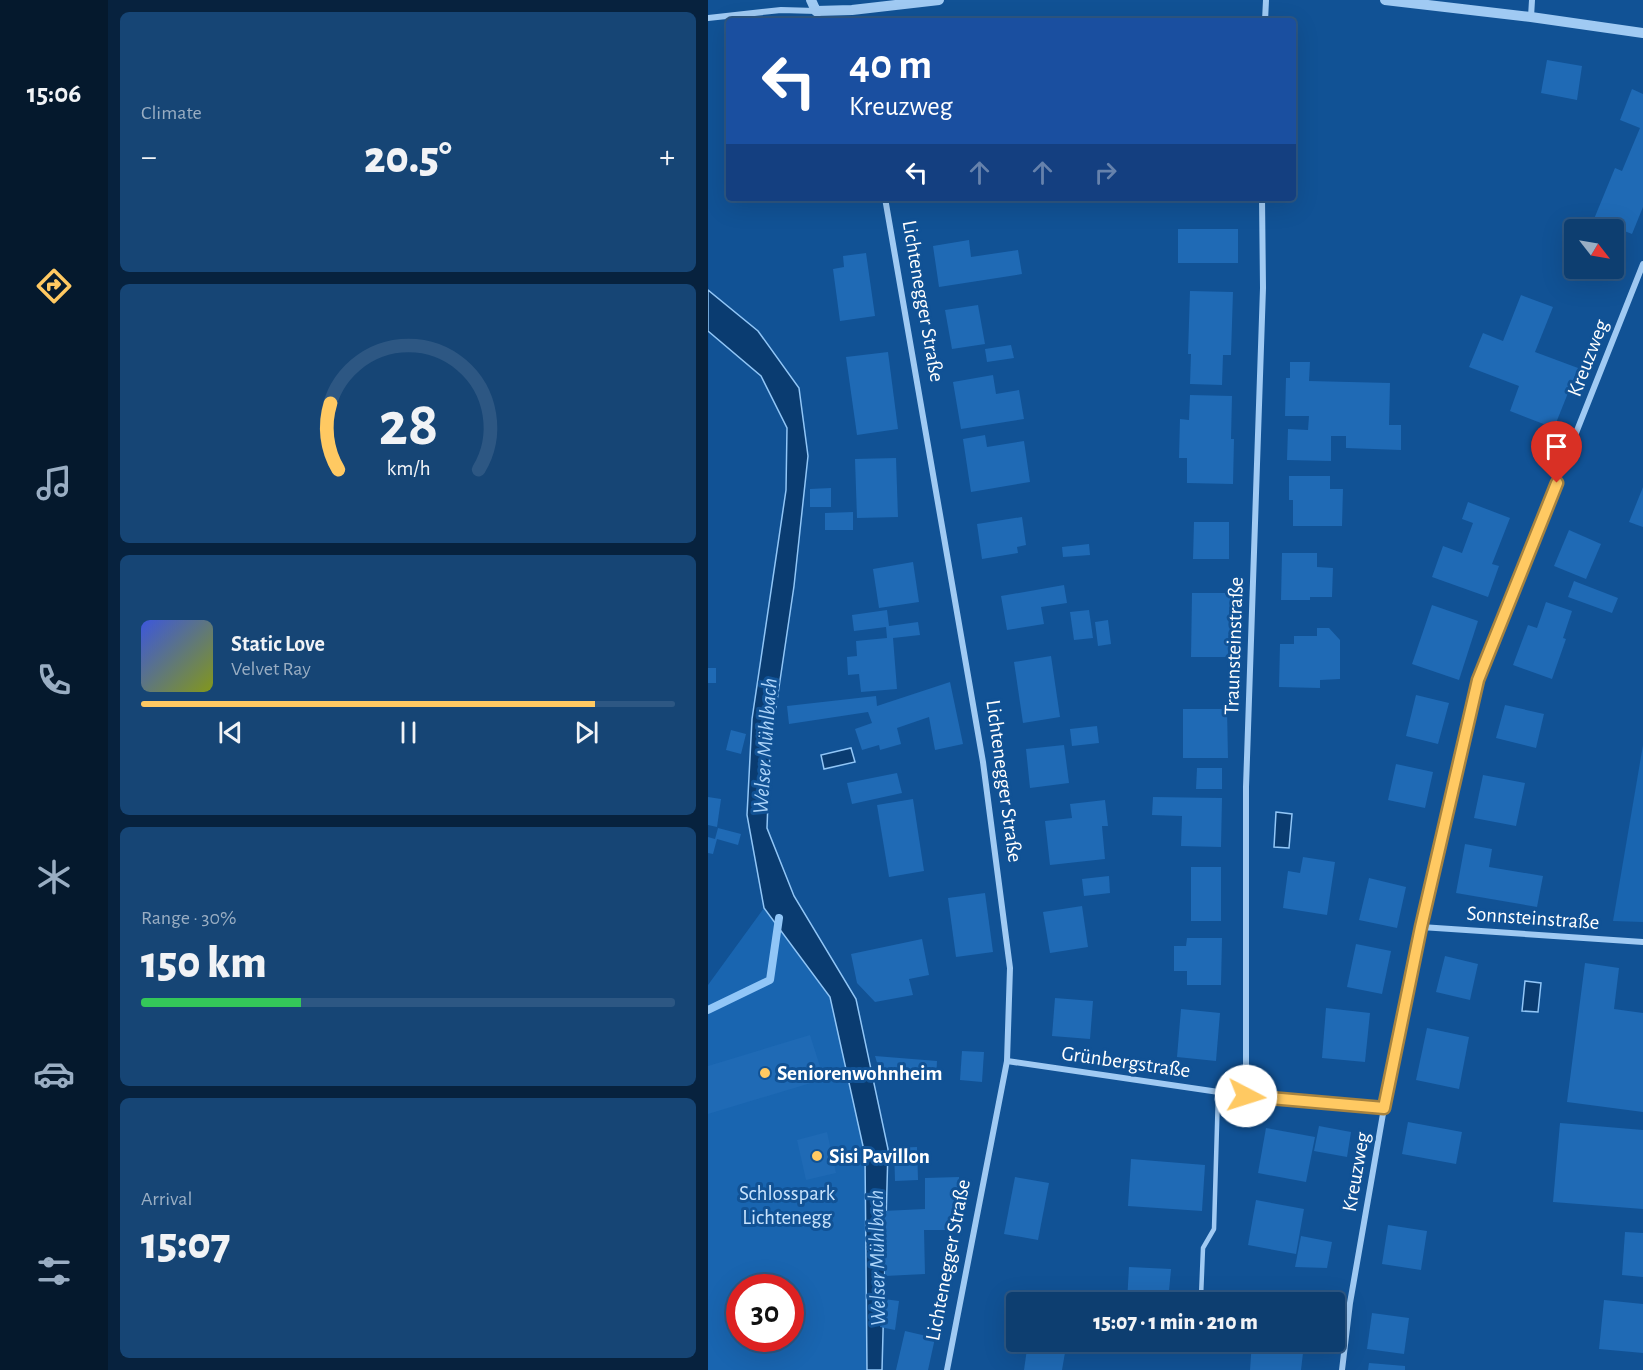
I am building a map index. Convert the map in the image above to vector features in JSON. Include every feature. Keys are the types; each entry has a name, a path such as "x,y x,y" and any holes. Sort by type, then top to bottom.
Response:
{"street":[{"path":"708,18 781,10 852,10 939,0"},
{"path":"1265,18 1266,0"},
{"path":"1385,0 1643,33"},
{"path":"1531,17 1532,0"},
{"name":"Lichtenegger Straße","path":"886,201 983,762 1010,968 1007,1061 947,1370"},
{"name":"Traunsteinstraße","path":"1246,1096 1246,787 1263,288 1262,201"},
{"name":"Kreuzweg","path":"1342,1370 1350,1303 1384,1108 1421,927 1478,680 1643,264"},
{"name":"Sonnsteinstraße","path":"1421,927 1643,942"},
{"name":"Grünbergstraße","path":"1007,1061 1246,1096 1384,1108"}],"lane":[{"path":"1201,1292 1203,1248 1214,1229 1218,1092"}],"green space":[{"path":"1643,745 1643,922 1613,921"},
{"name":"Schlosspark Lichtenegg","path":"764,908 830,997 865,1155 867,1370 708,1370 708,985"}],"water":[{"name":"Welser Mühlbach","path":"708,290 758,331 799,388 808,456 794,586 770,748 767,828 794,896 856,999 888,1149 882,1370 867,1370 865,1155 830,997 764,908 747,815 752,719 786,490 787,428 761,376 708,331"},
{"path":"851,748 855,762 824,769 821,755"},
{"path":"1276,812 1292,814 1289,848 1274,847"},
{"path":"1525,981 1541,983 1538,1012 1522,1011"}],"building":[{"path":"1547,60 1582,66 1577,100 1541,93"},
{"path":"1632,89 1643,94 1643,207 1632,234 1624,231 1624,219 1594,219 1615,168 1622,171 1640,128 1620,120"},
{"path":"1178,229 1238,229 1238,263 1178,263"},
{"path":"969,240 971,257 1018,250 1022,274 939,287 933,246"},
{"path":"866,253 875,316 840,321 833,269 844,267 843,256"},
{"path":"1190,291 1233,292 1231,355 1223,355 1222,385 1190,384 1191,354 1188,354"},
{"path":"1521,295 1553,307 1535,352 1578,368 1554,428 1510,411 1519,386 1469,367 1483,333 1503,341"},
{"path":"978,305 985,344 952,349 945,310"},
{"path":"1011,345 1014,358 987,362 985,349"},
{"path":"888,352 898,429 857,435 846,357"},
{"path":"1290,362 1310,362 1309,381 1390,383 1389,425 1401,425 1401,450 1346,448 1346,436 1331,436 1331,461 1287,460 1288,429 1308,430 1309,416 1285,416 1286,378 1290,378"},
{"path":"993,375 996,394 1019,390 1024,419 961,429 953,382"},
{"path":"1190,395 1232,396 1233,484 1187,483 1187,458 1179,458 1180,419 1189,420"},
{"path":"985,435 987,447 1024,441 1030,482 971,492 963,439"},
{"path":"896,458 898,517 857,518 855,459"},
{"path":"1289,476 1330,476 1330,489 1343,489 1342,526 1293,526 1293,500 1289,500"},
{"path":"1643,487 1643,527 1629,522"},
{"path":"831,488 831,507 810,507 810,489"},
{"path":"1468,502 1510,518 1492,564 1499,566 1488,597 1432,577 1443,546 1462,553 1473,523 1462,519"},
{"path":"853,512 853,530 825,530 825,513"},
{"path":"1022,517 1026,545 1017,547 1018,553 982,559 977,524"},
{"path":"1194,522 1229,522 1229,559 1193,559"},
{"path":"1569,530 1601,544 1586,579 1554,566"},
{"path":"1089,544 1090,555 1063,557 1062,547"},
{"path":"1282,553 1317,553 1317,567 1333,568 1332,597 1281,600"},
{"path":"913,562 919,602 879,608 873,569"},
{"path":"1574,581 1618,598 1612,613 1568,597"},
{"path":"1064,585 1067,603 1041,607 1044,624 1007,630 1001,596"},
{"path":"1192,593 1231,593 1229,657 1191,657"},
{"path":"1546,602 1572,611 1563,638 1566,639 1552,679 1513,665 1528,625 1537,628"},
{"path":"1432,605 1478,621 1459,680 1412,664"},
{"path":"887,610 889,626 918,622 920,635 893,638 897,689 861,692 859,674 848,675 847,657 857,656 856,641 887,638 886,627 854,631 852,615"},
{"path":"1089,610 1093,638 1074,640 1070,612"},
{"path":"1108,620 1111,644 1098,646 1095,622"},
{"path":"1317,628 1329,628 1340,640 1340,679 1320,680 1320,688 1279,687 1280,644 1294,644 1294,636 1317,636"},
{"path":"1051,656 1060,717 1023,723 1014,662"},
{"path":"708,668 716,668 716,683 708,683"},
{"path":"950,682 963,744 935,750 929,717 897,728 901,744 880,750 879,745 862,750 855,729 872,723 868,712 789,724 787,706 876,696 877,706"},
{"path":"1416,695 1449,703 1438,744 1406,736"},
{"path":"1505,705 1544,714 1536,748 1496,738"},
{"path":"1183,709 1227,709 1228,758 1183,758"},
{"path":"1097,726 1099,743 1072,746 1070,729"},
{"path":"731,730 746,734 741,754 726,750"},
{"path":"1064,745 1069,783 1030,788 1026,749"},
{"path":"1396,764 1433,772 1425,808 1388,800"},
{"path":"1197,768 1222,768 1222,789 1196,789"},
{"path":"897,773 902,793 852,804 847,783"},
{"path":"1483,775 1525,783 1516,826 1474,818"},
{"path":"708,797 721,799 717,827 708,825"},
{"path":"1153,797 1222,798 1221,847 1181,846 1182,816 1152,815"},
{"path":"913,799 924,871 889,877 877,805"},
{"path":"1105,800 1108,826 1102,826 1105,859 1050,865 1045,821 1072,818 1070,804"},
{"path":"718,828 741,834 738,845 717,839 713,854 708,853 708,837 715,839"},
{"path":"1465,844 1492,849 1489,867 1543,876 1537,907 1456,893"},
{"path":"1303,857 1335,862 1327,915 1283,908 1288,871 1300,873"},
{"path":"1191,867 1221,867 1221,921 1191,921"},
{"path":"1109,876 1110,893 1084,896 1082,879"},
{"path":"1369,878 1406,887 1397,928 1359,920"},
{"path":"985,893 993,952 956,957 948,898"},
{"path":"1082,906 1088,947 1050,953 1043,912"},
{"path":"1187,938 1222,938 1221,985 1187,985 1187,971 1174,971 1174,946 1186,946"},
{"path":"922,939 929,975 909,979 913,995 875,1002 857,983 851,954"},
{"path":"1356,944 1391,951 1382,994 1347,987"},
{"path":"1445,956 1478,964 1470,1000 1436,992"},
{"path":"1585,963 1619,968 1614,1009 1643,1013 1643,1112 1567,1102"},
{"path":"1055,998 1093,1001 1090,1039 1052,1036"},
{"path":"1326,1008 1370,1013 1365,1062 1322,1058"},
{"path":"1181,1009 1220,1013 1216,1061 1177,1057"},
{"path":"1427,1028 1469,1037 1459,1089 1416,1080"},
{"name":"Seniorenwohnheim","path":"810,1035 824,1079 708,1114 708,1066"},
{"path":"962,1051 984,1052 982,1082 960,1080"},
{"path":"875,1056 937,1061 936,1080 881,1076"},
{"path":"1408,1122 1462,1132 1456,1164 1402,1154"},
{"path":"1560,1123 1643,1130 1643,1209 1553,1202"},
{"path":"1319,1126 1351,1132 1347,1157 1314,1151"},
{"path":"1266,1128 1315,1137 1306,1182 1258,1173"},
{"name":"Sisi Pavillon","path":"827,1132 836,1173 806,1180 797,1140"},
{"path":"917,1147 918,1180 895,1181 894,1148"},
{"path":"1131,1159 1205,1165 1202,1211 1128,1206"},
{"path":"959,1177 961,1230 924,1230 925,1274 885,1276 883,1211 925,1209 925,1178"},
{"path":"1015,1177 1049,1183 1038,1240 1004,1234"},
{"path":"1256,1200 1304,1209 1296,1254 1248,1245"},
{"path":"1388,1225 1427,1231 1421,1270 1382,1264"},
{"path":"1625,1232 1643,1233 1643,1277 1622,1275"},
{"path":"1301,1236 1332,1242 1327,1268 1295,1267"},
{"path":"1129,1267 1171,1269 1169,1292 1128,1292"},
{"path":"884,1299 899,1301 895,1330 880,1327"},
{"path":"1604,1300 1643,1304 1643,1353 1599,1349"},
{"path":"1372,1313 1409,1318 1404,1354 1367,1349"},
{"path":"905,1331 935,1338 928,1370 896,1370"},
{"path":"1027,1352 1065,1352 1062,1370 1024,1370"},
{"path":"1251,1352 1303,1353 1301,1370 1250,1370"},
{"path":"1369,1363 1405,1366 1405,1370 1368,1370"}],"waterway":[{"path":"708,1010 770,980 779,918"}],"place":[{"name":"Seniorenwohnheim","path":"765,1073"},
{"name":"Sisi Pavillon","path":"817,1156"}],"route":[{"path":"1246,1096 1384,1108 1421,927 1478,680 1557,483"}]}
